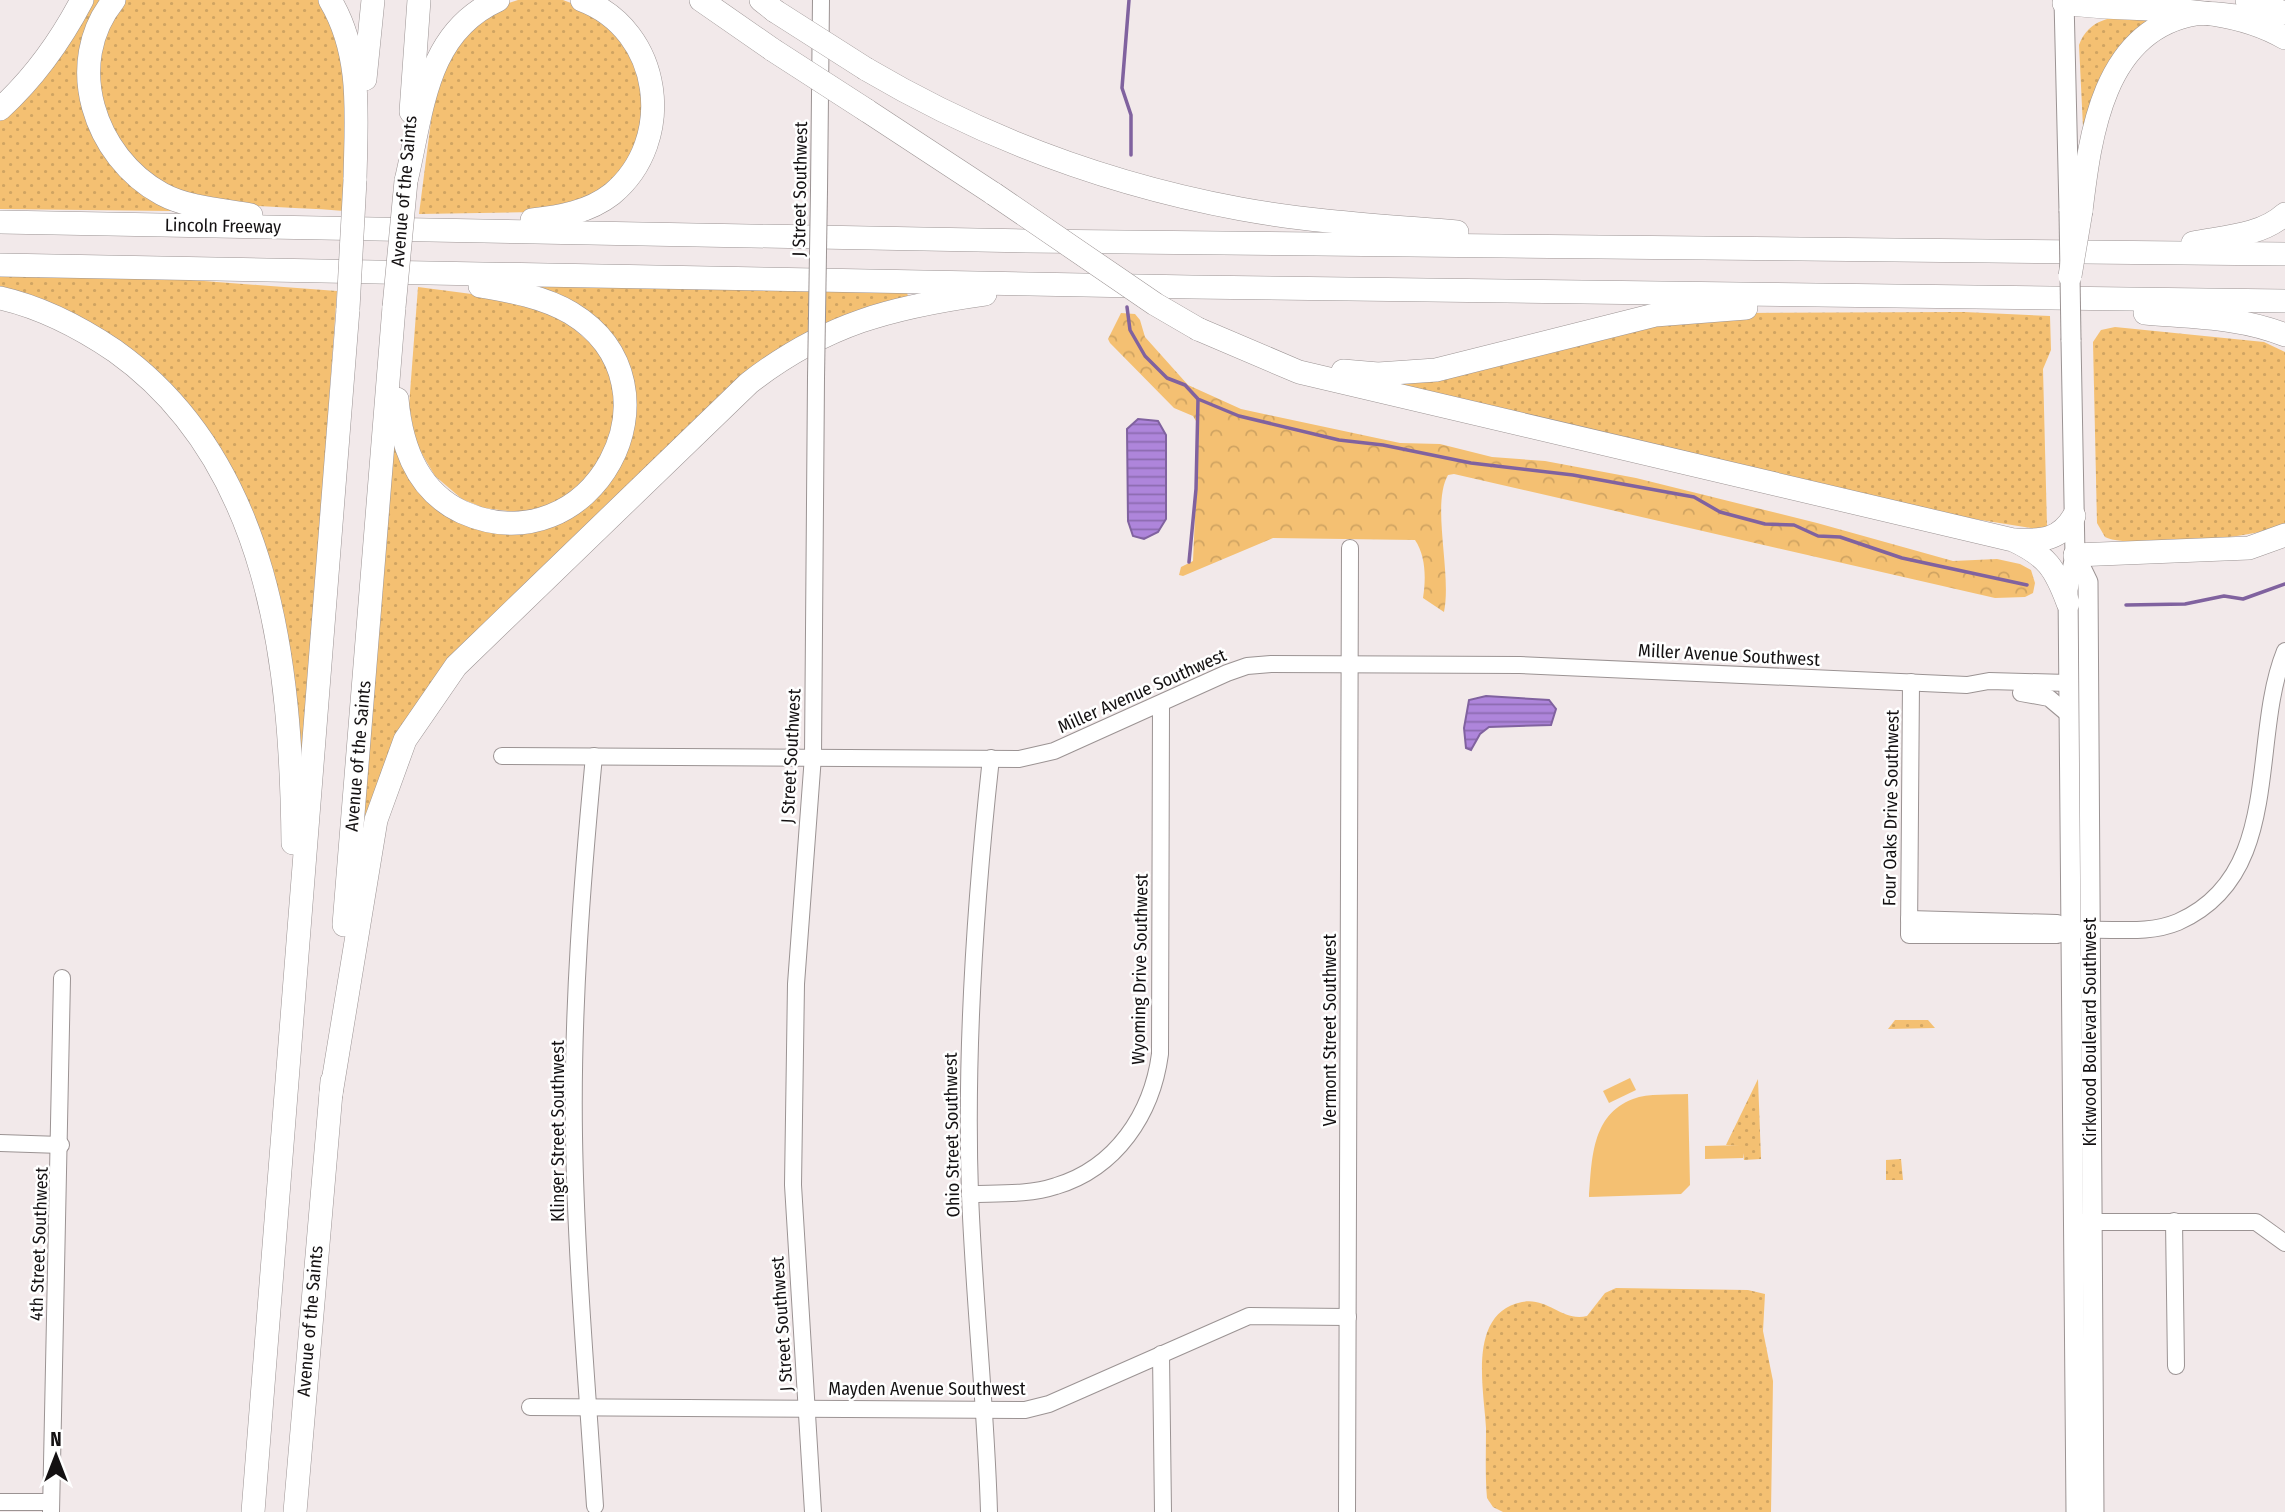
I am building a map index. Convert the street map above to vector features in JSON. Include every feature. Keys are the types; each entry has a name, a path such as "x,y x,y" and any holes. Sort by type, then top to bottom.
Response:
{"highway":[{"path":"0,110 36,74 60,41 82,0"},
{"path":"114,0 98,27 90,53 89,80 98,125 124,166 163,194 194,205 327,228"},
{"path":"253,1512 348,309 355,180 356,82 352,49 341,18 330,0"},
{"path":"355,180 373,0"},
{"name":"Avenue of the Saints","path":"295,1512 419,0"},
{"path":"406,181 430,80 442,47 465,19 498,0"},
{"path":"446,230 577,212 610,195 633,171 643,155 654,105 648,71 633,38 620,24 582,0"},
{"path":"701,0 1198,329 1299,372 2013,540 2034,550 2053,567 2068,603"},
{"path":"2071,1 2090,7 2243,8 2285,13"},
{"path":"768,6 925,104 1026,149 1096,174 1161,192 1315,220 1602,247"},
{"path":"2070,276 2075,211 2103,98 2123,58 2136,43 2165,25 2196,14 2243,8 2285,38"},
{"path":"2143,252 2249,233 2277,221 2285,214"},
{"name":"Lincoln Freeway","path":"0,222 446,230"},
{"path":"446,230 1000,241 2285,254"},
{"path":"0,265 1192,287 2285,301"},
{"path":"376,273 515,292 572,314 590,328 605,344 617,366 623,387 622,436 604,476 571,506 528,523 504,524 480,520 454,508 418,475 408,455 399,425 392,336"},
{"path":"331,1094 376,820 405,740 456,666 750,383 809,342 838,328 912,304 986,294 1192,287"},
{"path":"1278,362 1378,374 1436,370 1655,315 1887,297"},
{"path":"1960,297 2230,321 2265,327 2285,335"},
{"path":"0,298 77,328 134,365 162,390 206,443 229,482 249,525 271,610 284,690 293,817 294,975"},
{"path":"2013,540 2054,537 2066,530 2074,516"},
{"path":"2075,555 2249,548 2285,535"},
{"path":"2075,555 2227,561 2285,551"}],"main road":[{"path":"2071,1 2075,211"},
{"name":"Kirkwood Boulevard Southwest","path":"2070,276 2075,555 2068,579 2071,930 2094,1512"},
{"name":"Kirkwood Boulevard Southwest","path":"2075,555 2088,582 2091,931 2081,1222 2076,1512"},
{"path":"2068,683 2081,694 2089,731"}],"street":[{"name":"J Street Southwest","path":"813,1512 793,1185 793,1083 796,984 813,757 821,0"},
{"name":"Vermont Street Southwest","path":"1347,1512 1350,548"},
{"path":"2071,930 2130,932 2179,921 2219,894 2239,868 2259,822 2273,687 2285,651"},
{"name":"Miller Avenue Southwest","path":"502,756 1037,757 1247,666 1350,663 1520,665 1967,685 1988,691 2039,694 2068,714"},
{"name":"Miller Avenue Southwest","path":"1967,685 1989,681 2068,683"},
{"name":"Four Oaks Drive Southwest","path":"1911,682 1909,927 2057,923 2071,930"},
{"name":"Wyoming Drive Southwest","path":"970,1194 1029,1192 1056,1186 1086,1173 1110,1156 1132,1132 1153,1089 1160,1054 1161,704"},
{"name":"Klinger Street Southwest","path":"594,756 582,882 574,1134 595,1506"},
{"name":"Ohio Street Southwest","path":"989,1512 986,1411 977,1326 970,1194 968,1089 974,954 991,758"},
{"name":"4th Street Southwest","path":"51,1507 61,1145 62,978"},
{"path":"0,1143 61,1145"},
{"path":"2174,1221 2176,1366"},
{"path":"2081,1222 2256,1222 2285,1243"},
{"name":"Mayden Avenue Southwest","path":"530,1407 1025,1410 1049,1404 1249,1316 1348,1317"},
{"path":"1161,1353 1163,1512"},
{"path":"0,1502 51,1507"}],"green space":[{"path":"92,0 106,0 84,105 171,211 0,209 0,119"},
{"path":"122,0 325,0 350,70 344,211 204,200 179,193 136,164 107,121 99,96 97,70 102,44"},
{"path":"518,0 563,0 600,14 634,50 646,126 624,170 588,200 533,212 419,214 436,82 446,53 497,7"},
{"path":"2164,16 2132,40 2111,61 2098,88 2088,126 2083,127 2079,45 2085,33 2093,25 2114,17"},
{"path":"0,275 191,280 337,291 302,777 277,602 184,401 0,290"},
{"path":"536,285 907,292 908,297 832,322 443,673 361,851 394,443 457,516 577,511 598,495 616,473 629,441 632,420 625,367 535,290"},
{"path":"418,287 487,296 558,315 598,350 612,379 616,429 586,483 547,507 517,512 484,508 462,499 435,476 416,444 409,406"},
{"path":"1964,312 2050,316 2051,350 2043,369 2047,527 2043,530 1924,511 1385,383 1631,327 1742,313"},
{"path":"1121,313 1135,314 1140,320 1145,337 1188,385 1241,409 1400,443 1440,444 1492,457 1545,461 1636,478 1817,523 1953,561 1997,559 2020,564 2031,570 2035,583 2033,593 2025,597 1995,598 1454,474 1448,475 1441,504 1446,578 1444,612 1423,598 1424,568 1415,540 1273,538 1183,576 1179,575 1181,567 1193,561 1199,426 1193,416 1174,408 1110,343 1108,339"},
{"path":"2115,327 2264,342 2285,352 2285,523 2272,529 2224,538 2139,542 2105,537 2097,523 2093,342 2101,330"},
{"path":"1895,1020 1928,1020 1935,1028 1888,1029"},
{"path":"1630,1078 1636,1090 1609,1103 1603,1091"},
{"path":"1758,1079 1761,1159 1744,1160 1742,1146 1726,1145"},
{"path":"1688,1094 1690,1185 1681,1194 1589,1197 1596,1140 1609,1116 1619,1106 1639,1097"},
{"path":"1743,1145 1743,1158 1705,1159 1705,1146"},
{"path":"1901,1159 1903,1180 1886,1180 1886,1160"},
{"path":"1616,1288 1748,1290 1765,1294 1763,1331 1773,1381 1771,1512 1503,1512 1493,1507 1487,1498 1482,1374 1486,1336 1493,1321 1505,1309 1531,1301 1570,1316 1587,1316 1605,1293"}],"shaded area":[{"path":"1138,419 1158,421 1166,435 1166,519 1158,532 1144,539 1133,536 1128,521 1127,429"},
{"path":"1486,696 1549,700 1556,709 1551,725 1489,727 1480,734 1471,750 1466,748 1464,728 1469,700"}],"waterway":[{"path":"1129,0 1122,88 1131,115 1131,155"},
{"path":"1127,307 1130,330 1145,356 1167,378 1185,385 1198,399 1239,416 1339,440 1383,445 1471,463 1573,475 1694,497 1720,512 1765,524 1794,525 1818,536 1840,537 1902,558 2027,585"},
{"path":"1189,562 1196,489 1198,400"},
{"path":"2126,605 2185,604 2224,596 2243,599 2285,584"}]}
